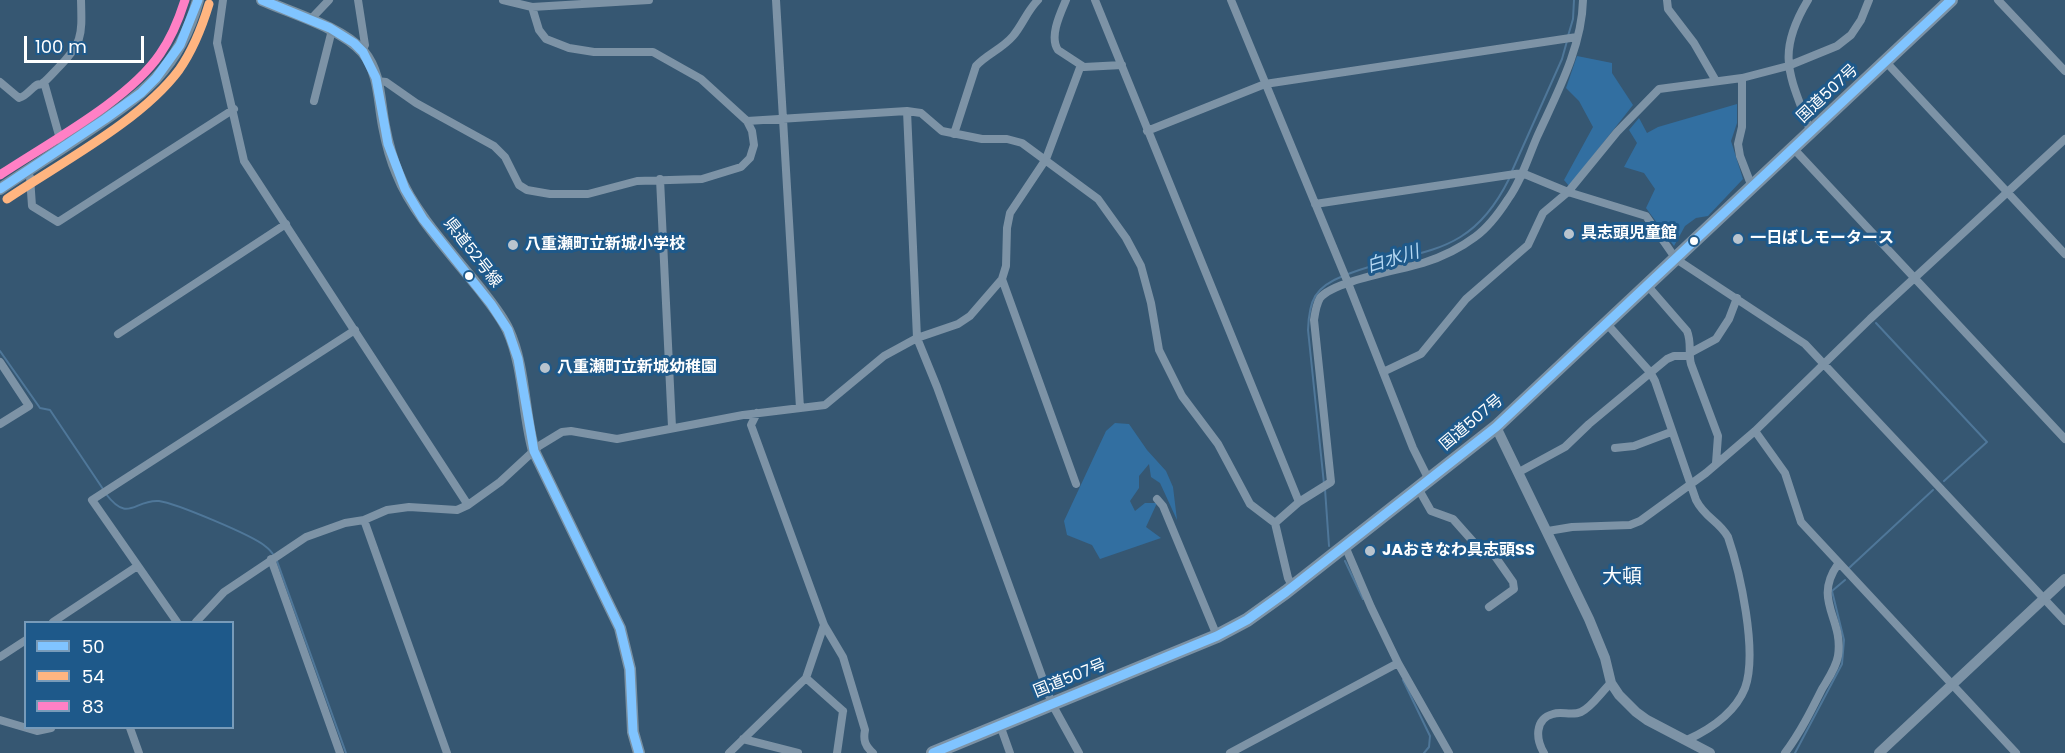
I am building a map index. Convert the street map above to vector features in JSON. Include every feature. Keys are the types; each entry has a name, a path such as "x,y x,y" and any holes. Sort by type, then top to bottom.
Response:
{"highway":[{"name":"国道507号","path":"933,753 1217,636 1247,620 1293,586 1496,427 1951,0"}],"main road":[{"path":"0,189 127,105 157,78 186,35 198,0"},
{"name":"県道52号線","path":"262,0 332,30 363,51 377,81 390,153 403,186 421,214 492,305 508,331 515,354 534,451 620,628 630,669 633,732 639,753"}],"street":[{"path":"0,82 19,98 24,97 35,86 44,82 74,52 82,25 81,0"},
{"path":"223,0 217,43 234,109 244,161 468,505"},
{"path":"310,20 329,0"},
{"path":"358,0 365,45 363,51"},
{"path":"503,0 532,7 649,0"},
{"path":"776,0 800,408"},
{"path":"954,134 976,66 1014,35 1028,10 1038,0"},
{"path":"1066,0 1055,35 1055,46 1064,55 1084,67 1122,64"},
{"path":"1095,0 1299,502"},
{"path":"1231,0 1348,283 1413,448 1431,511 1453,519 1477,546 1492,552 1513,582 1514,589 1489,607"},
{"path":"1275,523 1299,502 1331,482 1314,320 1321,298 1328,292 1348,283 1453,252 1477,236 1491,222 1509,197 1522,173 1569,64 1577,37 1583,0"},
{"path":"1667,0 1668,9 1694,43 1716,81"},
{"path":"1383,372 1420,354 1466,299 1528,245 1543,213 1568,192 1617,132 1659,89 1742,78 1788,66 1837,46 1861,21 1869,0"},
{"path":"1998,0 2065,71"},
{"path":"1804,1 1792,32 1788,66 1811,133"},
{"path":"377,81 386,82 417,103 494,146 505,157 519,185 527,190 550,194 588,194 637,181 702,179 741,168 750,159 754,145 752,131 747,121 701,79 653,52 594,51 569,48 546,39 539,30 532,7"},
{"path":"314,101 332,30"},
{"path":"1147,131 1265,84 1577,37"},
{"path":"1886,62 2065,254"},
{"path":"197,621 224,592 306,537 345,523 364,520 387,510 410,507 457,510 468,505 500,482 534,451 562,432 571,431 617,439 757,413 825,405 884,356 917,338 958,324 970,316 1002,279 1006,266 1007,228 1010,213 1046,159 1081,65"},
{"path":"1742,78 1742,127 1738,144 1740,156 1752,187"},
{"path":"44,82 64,147"},
{"path":"27,171 30,177 32,206 58,222 234,109"},
{"path":"747,121 907,111 921,113 942,131 982,139 1017,140 1046,159 1098,200 1126,238 1141,266 1152,303 1159,350 1182,396 1218,444 1250,504 1275,523 1288,578 1293,586"},
{"path":"907,111 917,338 1053,704 1079,753"},
{"path":"1548,531 1572,527 1630,525 1640,521 1689,485 1755,431 2065,139"},
{"path":"1793,148 2065,439"},
{"path":"1315,204 1522,173 1568,192 1646,216 1676,259 1805,344 1826,364 2065,621"},
{"path":"660,179 672,427"},
{"path":"118,334 286,224"},
{"path":"1002,279 1076,484"},
{"path":"1647,285 1687,332 1691,347 1689,355 1718,436 1716,463"},
{"path":"1519,472 1565,447 1650,372 1674,356 1689,355 1716,339 1729,319 1737,298"},
{"path":"1607,324 1650,372 1689,485 1704,513 1725,532 1730,544 1746,611 1748,677 1744,690 1729,712 1706,731 1687,740"},
{"path":"176,621 136,567 92,500 355,330"},
{"path":"0,362 29,406 0,424"},
{"path":"757,413 751,425 825,626 843,657 866,730 864,739 867,748 873,753"},
{"path":"1496,427 1599,639 1611,683 1636,712 1710,753"},
{"path":"1755,431 1785,473 1801,522 2016,753"},
{"path":"1615,448 1634,446 1671,432"},
{"path":"1157,499 1163,506 1217,636"},
{"path":"364,520 447,753"},
{"path":"1345,546 1398,663 1449,753"},
{"path":"272,559 340,753"},
{"path":"1785,753 1798,736 1838,658 1838,632 1828,602 1827,586 1838,564"},
{"path":"55,621 136,567"},
{"path":"1879,753 2065,579"},
{"path":"729,753 806,678 825,626"},
{"path":"0,657 24,641"},
{"path":"1230,753 1398,663"},
{"path":"806,678 843,711"},
{"path":"1544,753 1538,743 1537,734 1546,717 1554,713 1577,714 1584,711 1611,683"},
{"path":"843,711 858,702"},
{"path":"837,753 843,711"},
{"path":"0,720 24,727"},
{"path":"1000,725 1010,753"},
{"path":"29,729 36,731 46,729"},
{"path":"130,729 139,753"},
{"path":"743,739 798,753"}],"shaded area":[{"path":"1577,56 1612,63 1612,73 1633,105 1569,186 1564,180 1593,127 1579,101 1566,88"},
{"path":"1737,104 1737,123 1731,141 1743,179 1708,216 1696,218 1685,226 1674,246 1646,208 1655,189 1644,173 1624,167 1637,143 1629,130 1639,118 1647,133 1658,127"},
{"path":"1115,423 1129,424 1147,450 1166,471 1173,487 1177,520 1160,483 1151,477 1149,464 1139,476 1139,488 1130,501 1135,511 1145,503 1157,503 1146,527 1161,538 1100,559 1092,545 1067,535 1064,521 1106,431"}],"waterway":[{"name":"白水川","path":"1568,36 1573,19 1574,0"},
{"name":"白水川","path":"1512,171 1562,59 1567,41"},
{"name":"白水川","path":"1348,274 1440,247 1459,238 1477,224 1494,205 1509,179"},
{"name":"白水川","path":"1324,484 1308,330 1310,310 1315,296 1326,285 1343,276"},
{"path":"1876,323 1987,442 1944,481"},
{"path":"0,351 40,408 50,410 103,489"},
{"name":"白水川","path":"1325,489 1329,546"},
{"path":"1849,568 1933,490"},
{"path":"106,494 114,503 126,509 150,501 180,507 257,541 274,556"},
{"path":"277,561 346,753"},
{"name":"白水川","path":"1345,561 1363,599"},
{"path":"1795,753 1842,664 1844,640 1832,591 1845,580"},
{"name":"白水川","path":"1403,680 1430,736 1429,747 1424,753"}],"transit line":[{"name":"83","path":"0,175 86,120 129,88 164,48 175,28 185,0"},
{"name":"50","path":"0,189 141,93 156,78 180,45 198,0"},
{"name":"50","path":"262,0 330,28 354,43 363,52 376,78 388,144 405,189 423,219 491,304 508,330 518,359 534,451 620,628 630,669 633,732 639,753"},
{"name":"50","path":"933,753 1217,636 1247,620 1286,592 1496,427 1951,0"},
{"name":"54","path":"7,199 122,124 163,89 189,54 209,4"}],"place":[{"name":"具志頭児童館","path":"1569,234"},
{"name":"一日ばしモータース","path":"1738,239"},
{"name":"八重瀬町立新城小学校","path":"513,245"},
{"name":"八重瀬町立新城幼稚園","path":"545,368"},
{"name":"JAおきなわ具志頭SS","path":"1370,551"}],"district":[{"name":"大頓","path":"1622,578"}]}
